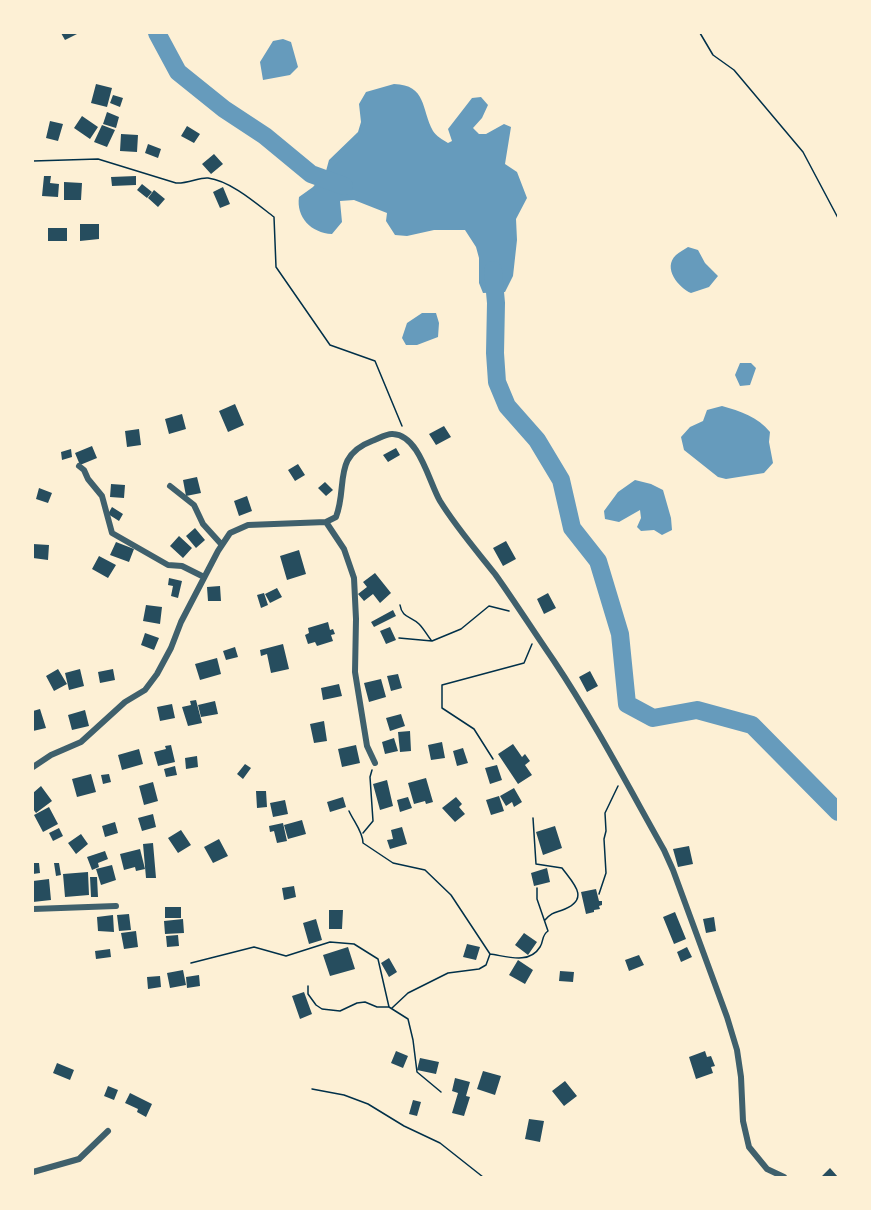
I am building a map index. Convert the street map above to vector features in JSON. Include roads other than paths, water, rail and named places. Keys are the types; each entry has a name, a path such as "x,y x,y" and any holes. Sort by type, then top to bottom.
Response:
{"street":[{"path":"33,767 51,755 81,741 125,702 145,690 157,674 204,577 230,533 248,525 326,522 336,517 341,503 341,475 350,454 367,443 392,433 406,438 419,453 432,487 451,519 496,575 592,720 673,870 727,1017 741,1077 743,1120 749,1147 767,1169 784,1177"},
{"path":"79,466 102,496 112,533 168,565 182,566 204,577"},
{"path":"170,486 194,505 203,524 222,545"},
{"path":"326,522 344,549 354,578 355,672 367,746 375,762"},
{"path":"33,909 116,906"},
{"path":"33,1172 79,1159 108,1131"}],"water":[{"path":"283,39 291,42 298,67 290,75 263,80 260,62 273,41"},
{"path":"394,84 405,85 418,94 433,131 448,143 452,141 448,129 472,98 481,97 488,105 482,118 473,128 479,134 486,134 504,124 511,127 505,164 517,172 527,198 516,219 517,240 513,276 505,292 483,293 479,283 479,258 476,247 465,230 434,230 407,236 395,235 386,221 387,213 354,200 340,201 342,222 332,234 318,231 306,223 300,211 299,197 313,187 326,171 329,160 358,132 361,122 359,104 366,92"},
{"path":"688,247 698,250 705,263 718,276 709,287 691,293 677,282 671,271 672,260"},
{"path":"422,313 436,313 439,323 438,337 417,345 406,345 402,338 407,323"},
{"path":"740,363 751,363 756,368 750,385 740,386 735,375"},
{"path":"722,406 754,418 770,432 769,442 773,463 764,473 726,479 718,477 684,450 681,437 690,427 703,421 707,410"},
{"path":"635,480 663,490 672,530 662,535 654,530 641,531 637,527 641,518 640,510 619,522 605,519 604,511 618,492"}],"waterway":[{"path":"157,33 178,72 224,109 265,136 311,174 344,186"},
{"path":"493,270 496,303 497,382 507,406 537,440 561,480 572,528 598,561 620,634 627,704 653,718 697,710 752,725 838,812"}]}
